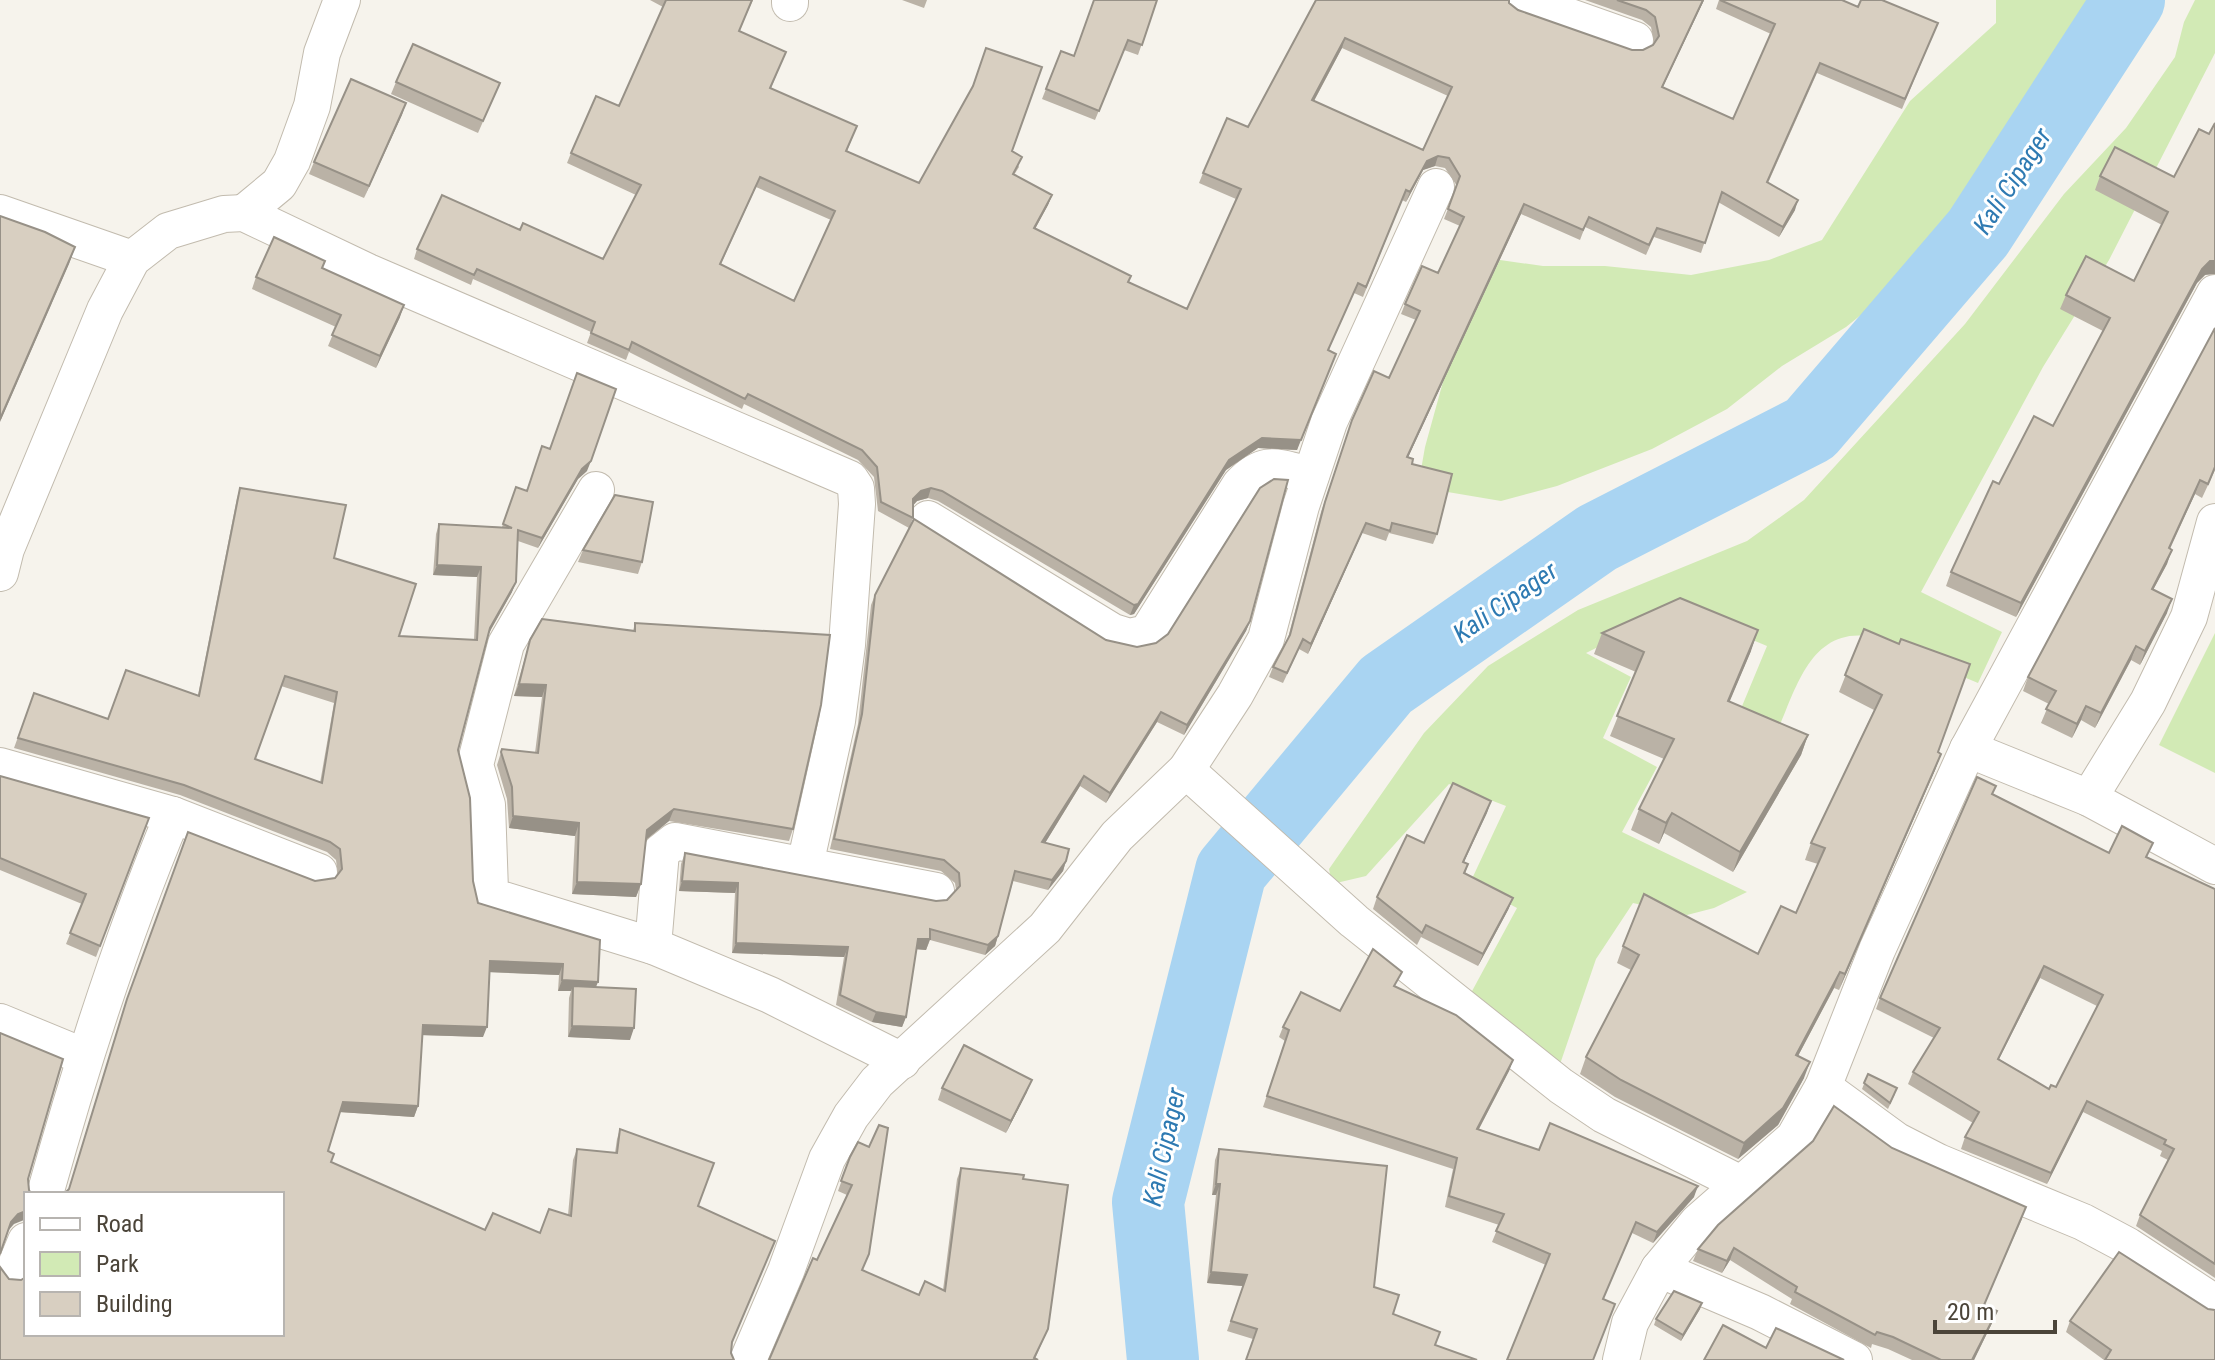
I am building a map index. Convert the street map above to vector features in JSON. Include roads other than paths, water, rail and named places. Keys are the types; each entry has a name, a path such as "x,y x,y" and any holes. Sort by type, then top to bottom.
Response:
{"street":[{"path":"244,213 279,184 292,161 312,106 322,53 342,0"},
{"path":"1522,0 1635,40"},
{"path":"748,1360 786,1271 827,1159 851,1116 877,1082 1045,928 1117,836 1186,770 1235,695 1266,639 1311,475 1329,422 1436,187"},
{"path":"0,213 132,259"},
{"path":"0,573 6,549 105,310 132,259 168,231 224,214 244,213 368,272 850,479 856,488 857,504 847,645 837,721 805,865"},
{"path":"1621,1360 1630,1323 1659,1269 1698,1222 1794,1138 1823,1087 1877,950 1968,749 2215,293"},
{"path":"928,519 1113,632 1139,637 1147,633 1223,511 1254,471 1272,467 1311,475"},
{"path":"596,490 506,644 499,663 475,765 490,826 490,891 497,898 653,946 770,995 902,1061"},
{"path":"2089,798 2148,702 2189,617 2215,522"},
{"path":"1968,749 2089,798 2215,866"},
{"path":"0,766 173,815 319,872"},
{"path":"1186,770 1318,889 1561,1086 1604,1115 1741,1184"},
{"path":"46,1192 85,1057 134,909 173,815"},
{"path":"653,946 661,852 666,845 675,841 936,891"},
{"path":"0,1022 85,1057"},
{"path":"1823,1087 1897,1141 1938,1162 2083,1222 2139,1252 2215,1303"},
{"path":"1659,1269 1760,1312 1854,1360"}],"waterway":[{"name":"Kali Cipager","path":"1163,1360 1148,1202 1231,871 1386,685 1597,538 1810,429 1978,233 2129,0"}]}
